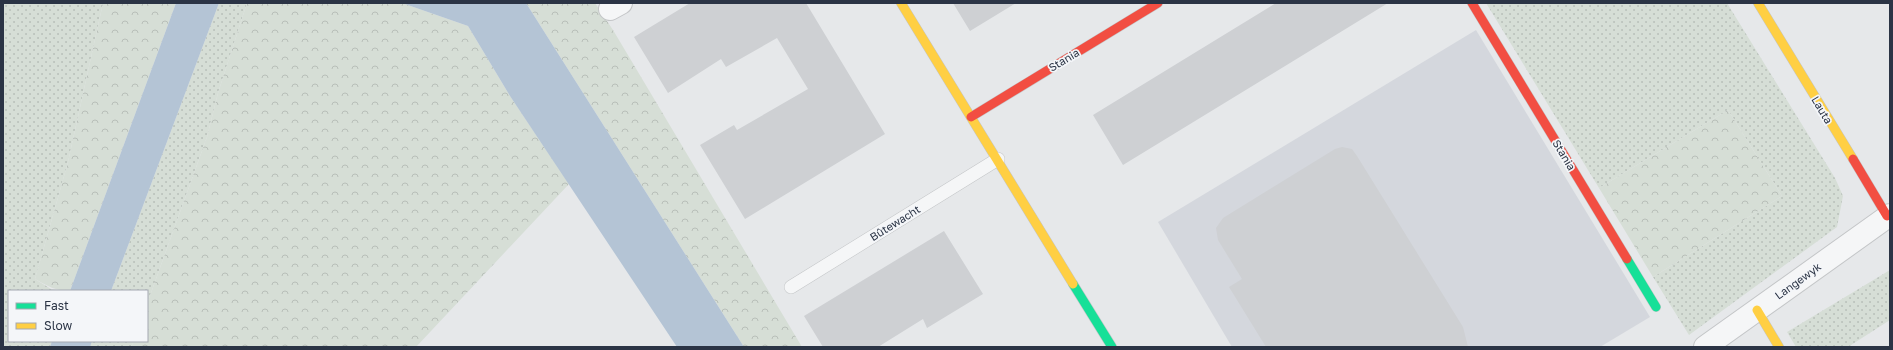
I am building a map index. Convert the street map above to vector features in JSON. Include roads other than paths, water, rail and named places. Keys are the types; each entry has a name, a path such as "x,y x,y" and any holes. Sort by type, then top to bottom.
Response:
{"street":[{"path":"901,3 1112,347"},
{"name":"Stania","path":"971,117 1140,8 1158,3"},
{"name":"Stania","path":"1472,3 1656,307"},
{"name":"Lauta","path":"1758,3 1888,216"},
{"name":"Langewyk","path":"1705,347 1888,216"},
{"path":"1757,310 1779,347"}],"lane":[{"name":"Bûtewacht","path":"791,287 998,159"}],"water":[{"path":"176,3 219,3 111,290 70,290"},
{"path":"402,3 526,3 744,347 677,347 510,96 468,26"},
{"path":"52,342 92,342 90,347 50,347"}]}
